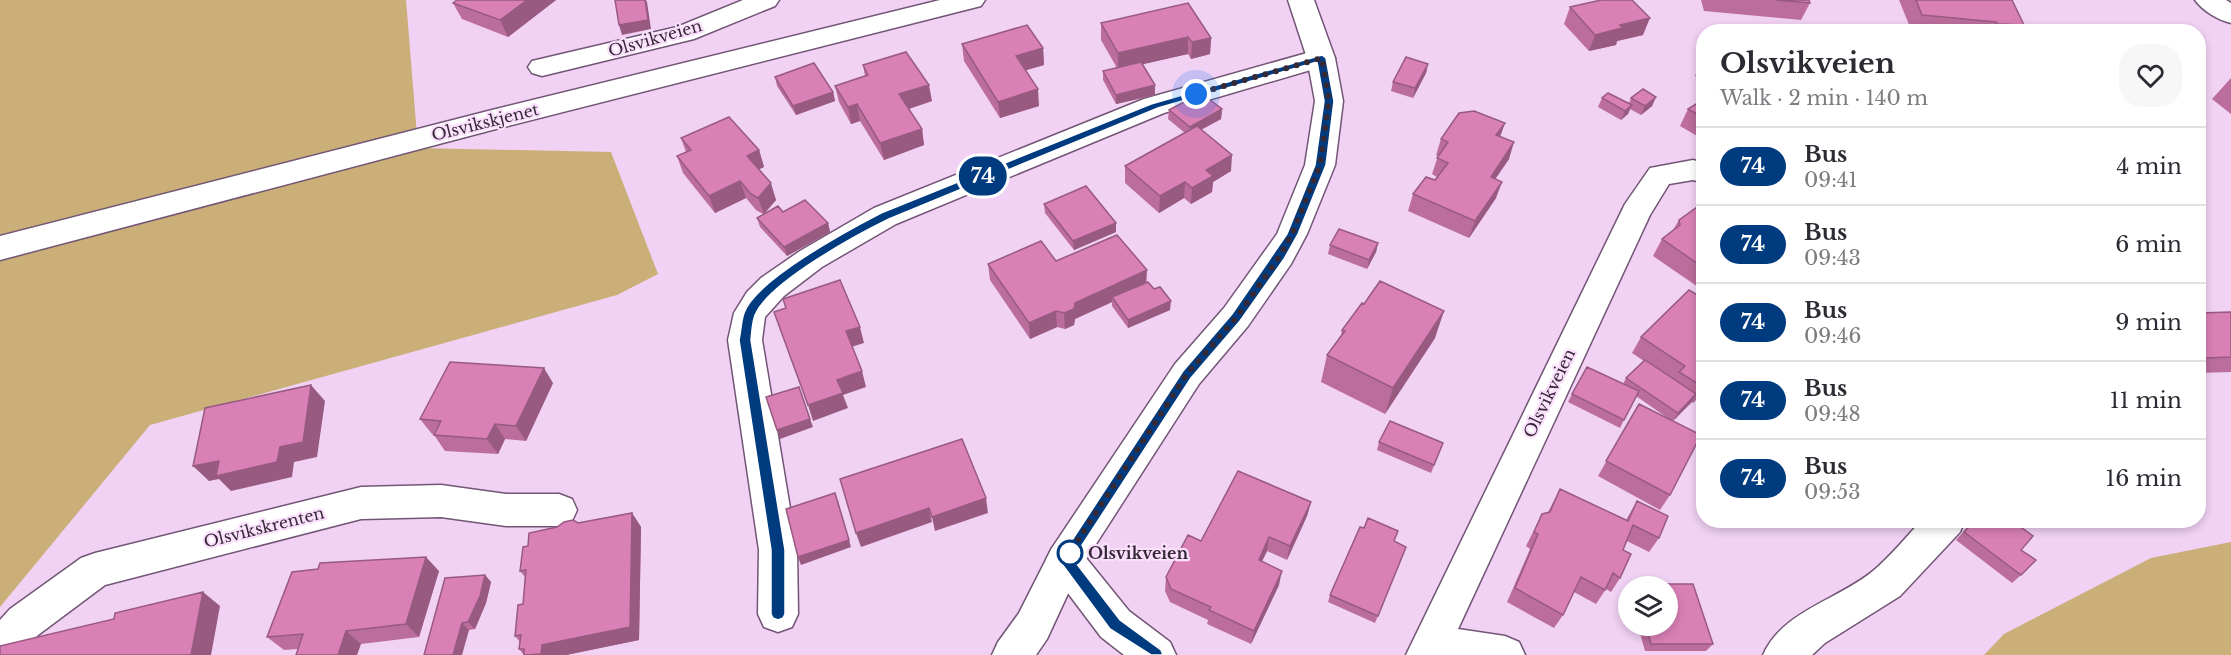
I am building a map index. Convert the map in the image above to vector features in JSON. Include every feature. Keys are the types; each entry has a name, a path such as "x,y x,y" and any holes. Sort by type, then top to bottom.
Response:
{"street":[{"name":"Olsvikveien","path":"542,67 685,33 766,0"},
{"name":"Olsvikskjenet","path":"0,249 492,120 972,0"},
{"path":"1012,655 1033,626 1065,560 1187,374 1236,318 1280,256 1292,234 1320,165 1329,101 1322,58 1301,0"},
{"path":"2208,0 2231,15"},
{"path":"778,614 778,550 745,340 750,312 769,288 845,236 885,216 1154,106 1322,58"},
{"name":"Olsvikveien","path":"1425,655 1636,212 1660,175 1696,171"},
{"name":"Olsvikskrenten","path":"0,648 24,622 94,570 361,503 441,501 506,510 559,510"},
{"path":"1783,655 1811,630 1886,584 1939,528"},
{"path":"1065,560 1115,624 1156,655"},
{"path":"1439,655 1456,648 1505,655"}],"shaded area":[{"path":"0,0 406,0 418,148 611,152 658,274 617,295 150,425 0,607"},
{"path":"2231,542 2231,655 1984,655 2004,634 2151,558"}],"building":[{"path":"457,0 527,0 500,20 453,3"},
{"path":"615,0 645,0 648,20 619,25"},
{"path":"1601,0 1632,0 1650,18 1620,25 1622,28 1595,35 1570,7"},
{"path":"1776,0 1809,0 1810,3"},
{"path":"1916,0 2012,0 2024,24 1998,24 1922,15"},
{"path":"1188,3 1211,38 1192,42 1188,37 1118,53 1101,23"},
{"path":"1027,25 1043,48 1016,56 1038,89 998,102 962,44"},
{"path":"906,52 929,85 899,94 922,129 880,143 857,104 848,107 835,86 868,75 863,65"},
{"path":"1406,57 1428,64 1415,88 1393,82"},
{"path":"1141,62 1155,85 1116,95 1103,71"},
{"path":"814,63 833,92 793,106 775,77"},
{"path":"1643,89 1656,97 1645,106 1631,98"},
{"path":"1201,93 1222,109 1190,127 1169,110"},
{"path":"1608,93 1632,105 1625,111 1602,98"},
{"path":"1696,104 1696,114 1688,109"},
{"path":"1474,111 1505,123 1496,135 1514,142 1491,177 1502,182 1475,221 1413,194 1426,177 1435,180 1448,163 1437,158 1448,142 1441,139 1459,113"},
{"path":"729,117 759,150 747,156 771,183 758,198 751,194 740,181 709,196 677,156 691,150 681,138"},
{"path":"1197,126 1232,155 1206,170 1213,176 1192,188 1185,182 1160,196 1125,166"},
{"path":"1086,186 1116,223 1073,241 1044,204"},
{"path":"805,200 828,223 784,247 757,218 778,206 783,212"},
{"path":"1696,208 1696,262 1662,239 1680,225 1679,220"},
{"path":"1339,229 1378,243 1369,260 1330,245"},
{"path":"1117,235 1147,270 1075,303 1074,309 1064,313 1056,311 1029,323 988,264 1041,241 1056,261"},
{"path":"840,280 860,327 846,331 862,371 837,380 843,393 808,405 774,312 786,308 783,299"},
{"path":"1380,281 1444,311 1393,388 1327,355 1345,331 1342,330"},
{"path":"1148,282 1154,289 1160,287 1171,301 1128,320 1112,297"},
{"path":"1689,290 1696,294 1696,383 1679,372 1685,366 1641,337"},
{"path":"2231,312 2231,357 2206,358 2206,313"},
{"path":"1645,360 1696,394 1678,413 1626,378"},
{"path":"450,362 544,368 516,426 495,424 487,439 434,435 441,421 420,419"},
{"path":"1587,367 1639,391 1624,420 1572,394"},
{"path":"311,385 303,442 280,447 277,462 216,476 219,461 193,466 205,408"},
{"path":"799,387 810,419 777,430 766,397"},
{"path":"1639,404 1696,432 1696,445 1670,495 1606,461"},
{"path":"1390,421 1443,443 1434,465 1379,442"},
{"path":"962,439 986,498 932,517 929,508 856,533 840,479"},
{"path":"1238,471 1311,502 1290,546 1269,537 1259,560 1282,571 1254,631 1209,610 1211,607 1171,589 1166,577 1188,535 1201,541"},
{"path":"1560,489 1628,521 1637,501 1668,516 1659,538 1633,525 1623,550 1631,554 1621,576 1613,573 1605,590 1581,577 1563,615 1515,588 1538,534 1534,532 1542,514 1550,512"},
{"path":"835,493 849,540 798,557 786,509"},
{"path":"632,513 630,627 542,645 541,654 524,655 524,649 519,649 521,635 515,636 518,605 523,604 526,570 520,571 523,547 528,546 529,533 557,527 573,520 578,523"},
{"path":"1368,518 1398,531 1394,541 1406,547 1378,616 1330,595 1360,527 1364,528"},
{"path":"1968,528 2022,528 2033,536 2021,550 2036,560 2021,575 1964,532"},
{"path":"426,557 406,624 346,631 338,655 296,655 303,634 267,637 292,572 318,569 320,563"},
{"path":"485,575 480,596 468,622 462,623 453,655 424,655 445,578"},
{"path":"1678,584 1693,584 1713,644 1651,644 1649,636 1678,636"},
{"path":"203,592 191,655 0,655 0,646 114,619 115,613"}],"bus line":[{"name":"74","path":"778,614 778,550 745,340 750,312 769,288 845,236 885,216 1154,106 1322,58 1329,101 1320,165 1292,234 1280,256 1236,318 1187,374 1065,560 1115,624 1156,655"}],"place":[{"name":"Olsvikveien","path":"1070,553"}],"route":[{"path":"1070,553 1065,560 1187,374 1236,318 1280,256 1292,234 1320,165 1329,101 1322,58 1196,94"}]}
